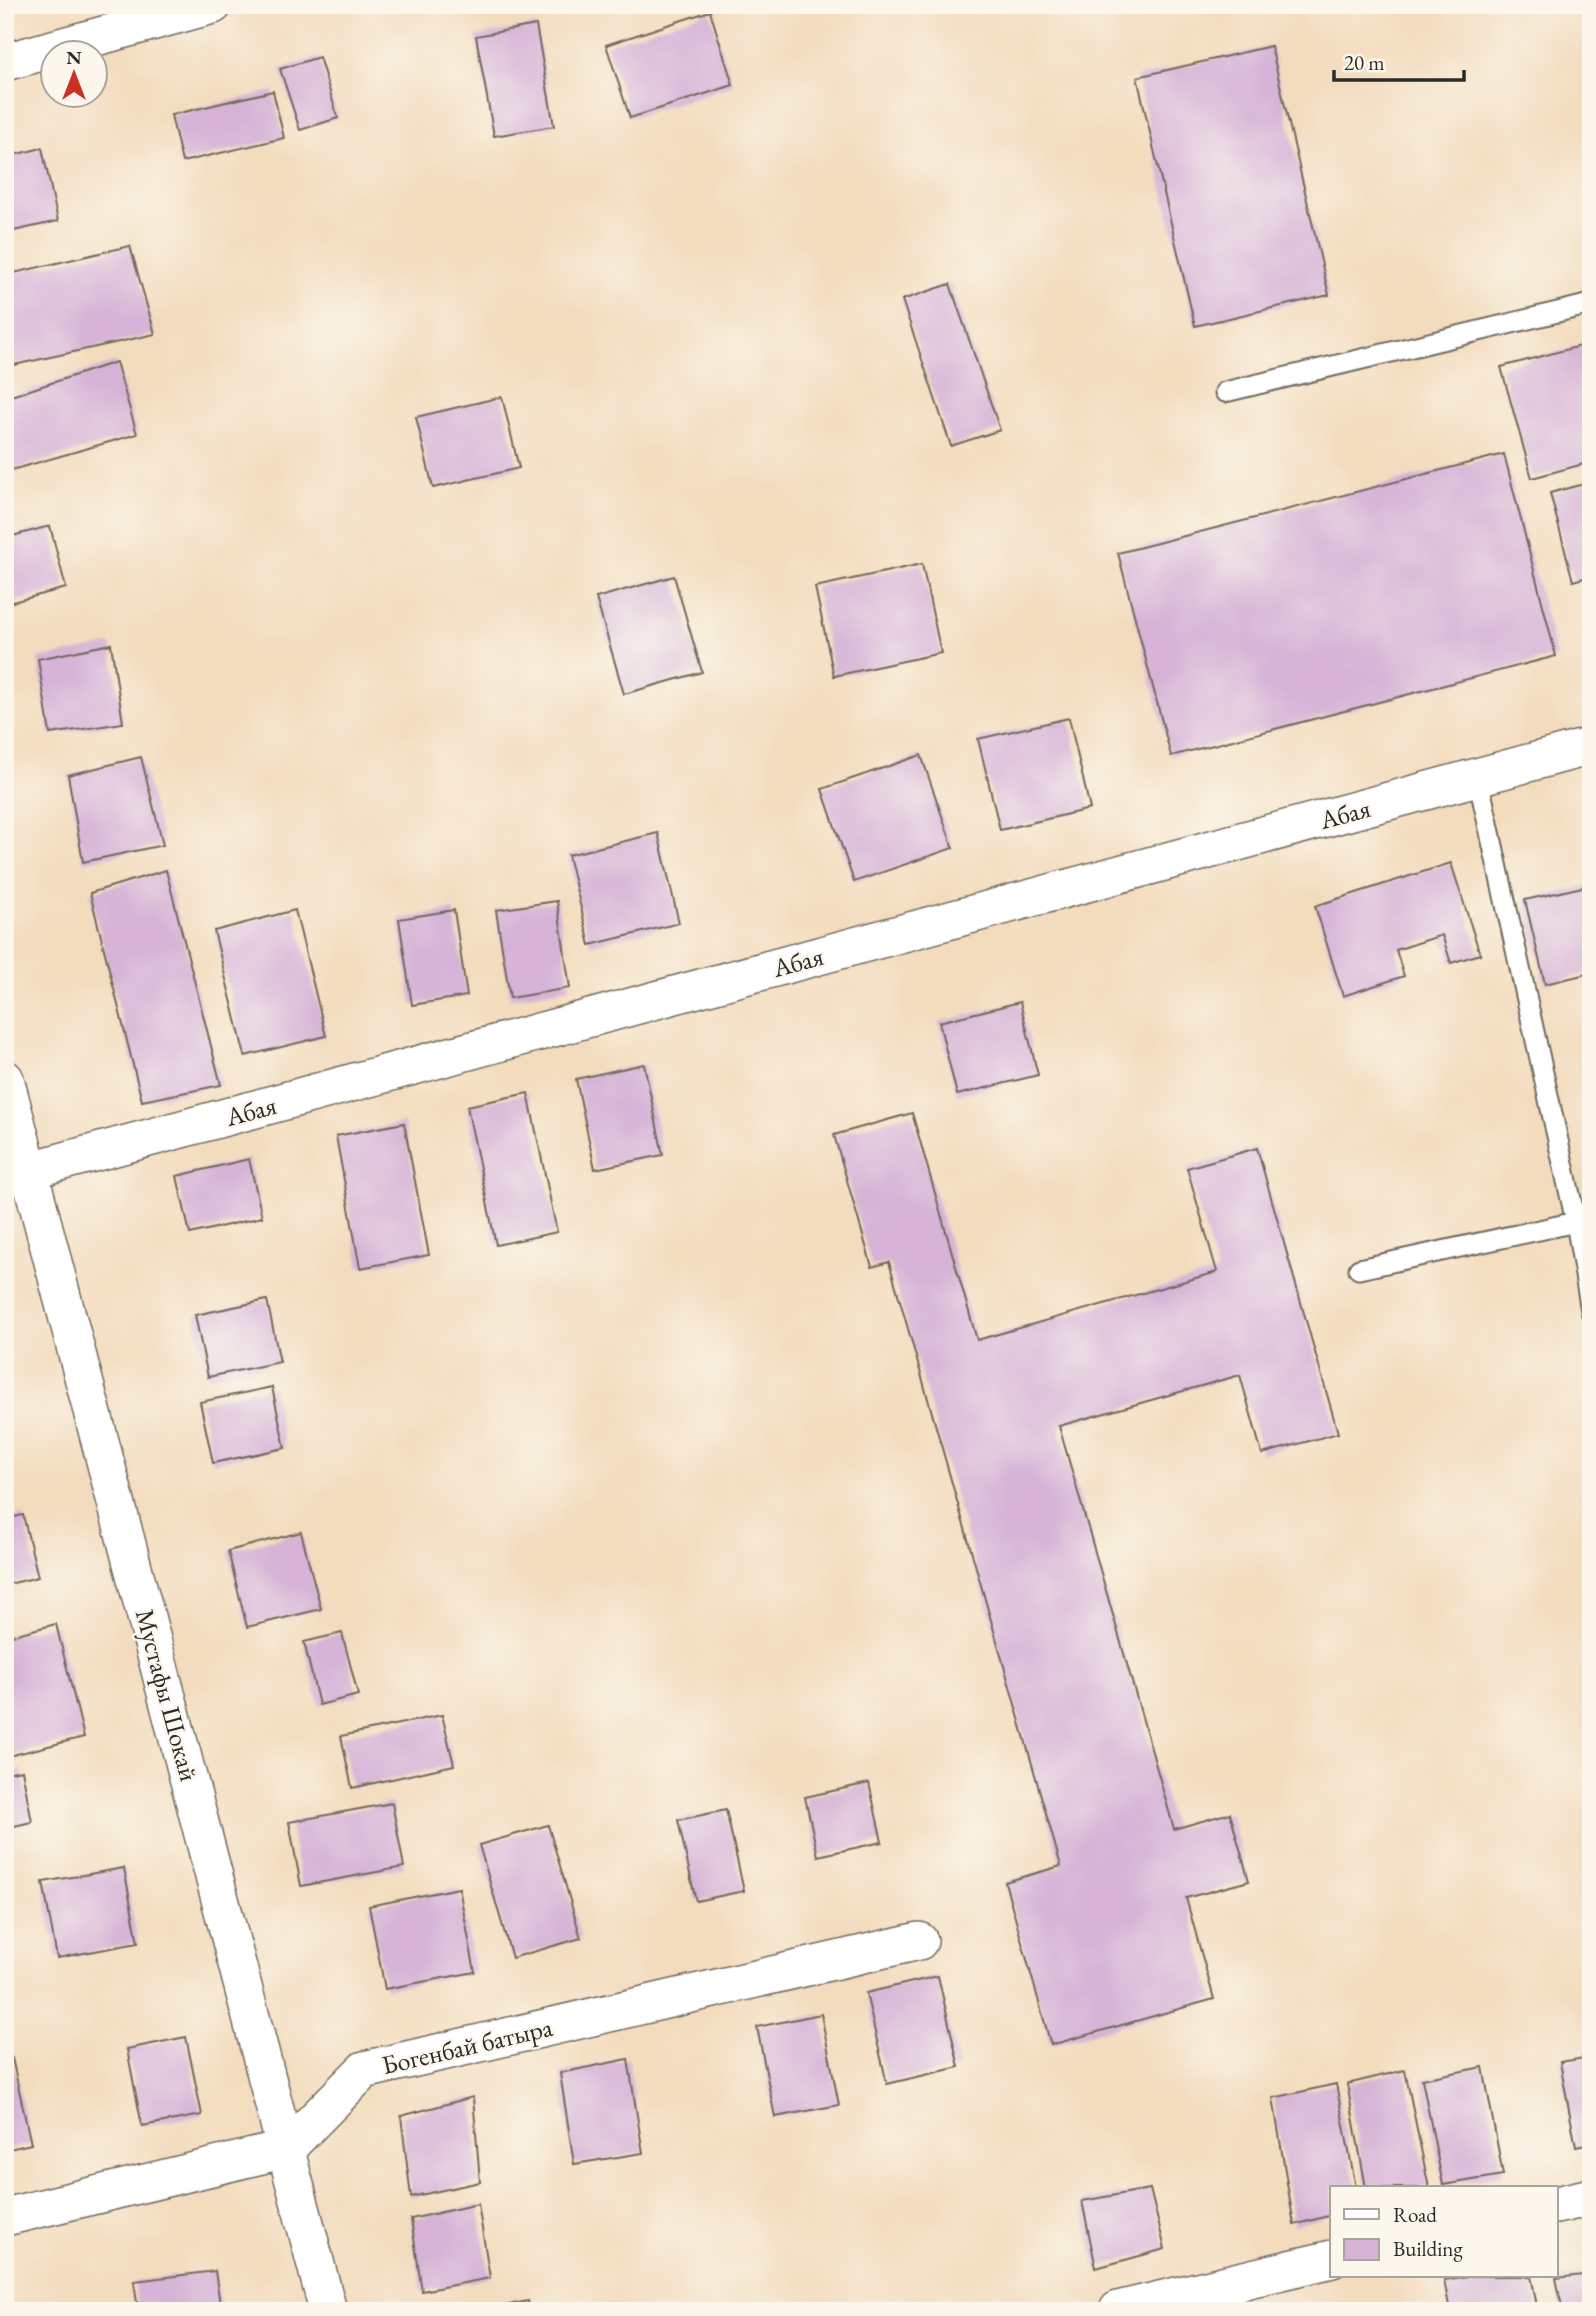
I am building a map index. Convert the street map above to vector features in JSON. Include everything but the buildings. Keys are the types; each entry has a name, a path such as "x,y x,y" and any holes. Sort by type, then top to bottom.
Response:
{"street":[{"path":"5,62 213,5"},
{"name":"Абая","path":"17,1174 1591,746"},
{"name":"Мустафы Шокай","path":"5,1079 17,1174 286,2149 328,2311"},
{"name":"Богенбай батыра","path":"286,2149 364,2070 919,1941"},
{"path":"5,2217 286,2149"},
{"path":"1558,2205 1591,2197"},
{"path":"1118,2310 1330,2259"}],"lane":[{"path":"1225,392 1591,304"},
{"path":"1478,778 1576,1222 1591,1311"},
{"path":"1359,1269 1576,1222"}]}
